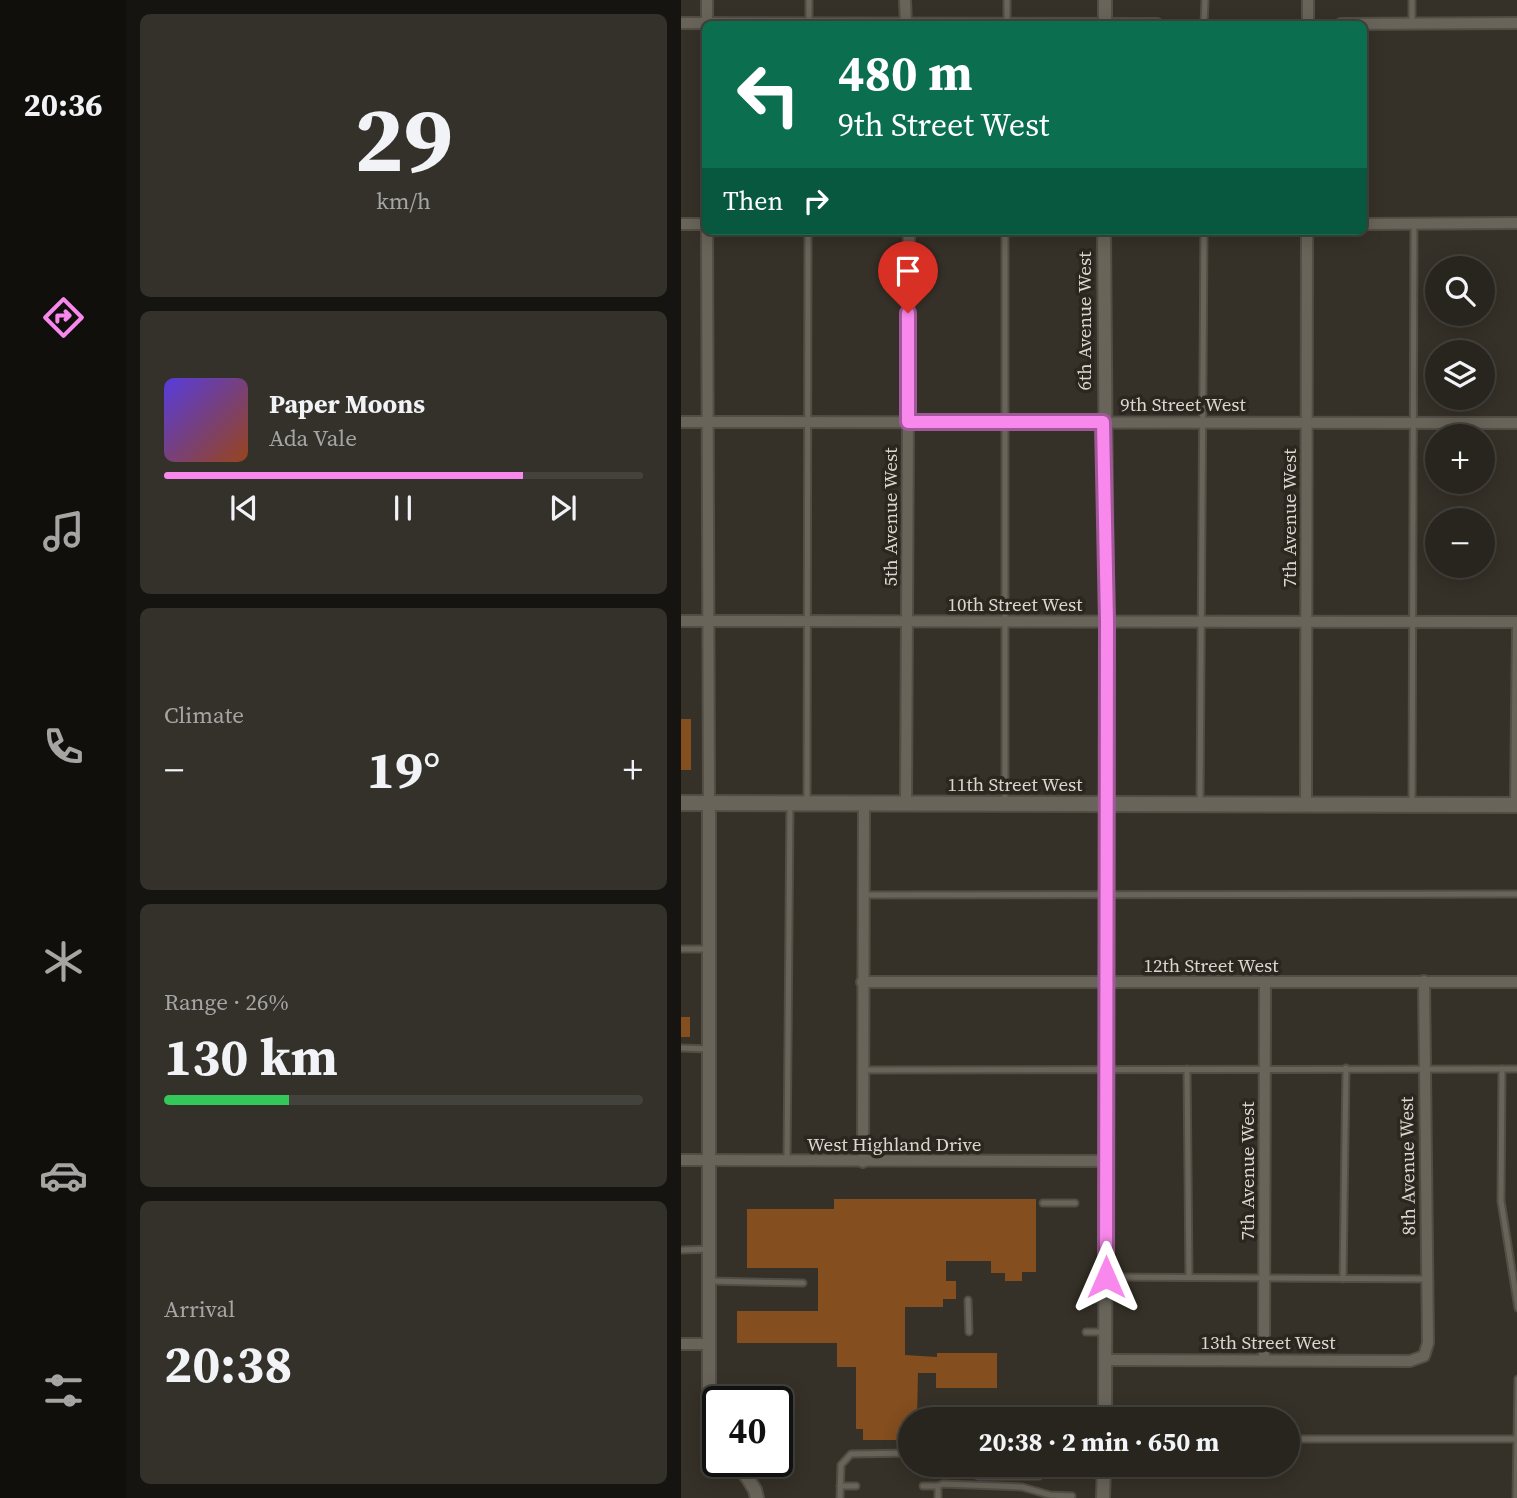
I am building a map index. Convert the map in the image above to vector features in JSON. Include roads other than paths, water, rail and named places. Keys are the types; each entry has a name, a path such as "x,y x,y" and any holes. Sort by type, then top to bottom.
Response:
{"main road":[{"name":"11th Street West","path":"681,803 1517,805"}],"street":[{"path":"707,0 707,21"},
{"path":"906,0 906,21"},
{"path":"1105,0 1105,21"},
{"path":"1308,0 1308,21"},
{"path":"681,23 702,24"},
{"path":"1367,24 1517,23"},
{"path":"1367,224 1517,223"},
{"path":"681,224 702,224"},
{"path":"707,235 711,1049 709,1386"},
{"name":"5th Avenue West","path":"906,802 909,235"},
{"name":"6th Avenue West","path":"1104,235 1103,422 1107,621 1105,1407"},
{"name":"7th Avenue West","path":"1306,804 1307,235"},
{"name":"9th Street West","path":"681,422 1517,423"},
{"name":"10th Street West","path":"681,621 1517,622"},
{"path":"1517,627 1517,805"},
{"path":"863,1162 864,802"},
{"name":"8th Avenue West","path":"1424,981 1427,1350"},
{"name":"12th Street West","path":"862,982 1517,982"},
{"name":"7th Avenue West","path":"1264,1359 1265,982"},
{"name":"West Highland Drive","path":"681,1160 1107,1161"},
{"path":"681,1344 709,1344"},
{"name":"13th Street West","path":"1105,1360 1410,1361 1419,1360 1427,1350"},
{"path":"746,1477 757,1498"},
{"path":"1103,1498 1104,1477"}],"lane":[{"path":"809,0 809,21"},
{"path":"1007,0 1007,21"},
{"path":"1204,21 1205,0"},
{"path":"1412,0 1412,24"},
{"path":"1412,805 1414,223"},
{"path":"808,235 808,802"},
{"path":"1005,235 1005,804"},
{"path":"1200,805 1204,235"},
{"path":"787,1162 790,802"},
{"path":"864,895 1517,894"},
{"path":"681,949 710,949"},
{"path":"681,1048 711,1049"},
{"path":"1343,1279 1346,1068"},
{"path":"1187,1069 1189,1276"},
{"path":"1502,1069 1501,1201 1517,1308"},
{"path":"862,1070 1517,1069"},
{"path":"1043,1203 1075,1203"},
{"path":"681,1250 710,1249"},
{"path":"1106,1277 1427,1279"},
{"path":"710,1281 803,1283"},
{"path":"1086,1299 1106,1299"},
{"path":"968,1300 969,1332"},
{"path":"1086,1332 1105,1332"},
{"path":"1516,1498 1517,1379"},
{"path":"1300,1439 1515,1438"},
{"path":"840,1498 841,1465 851,1454 898,1454"},
{"path":"840,1486 856,1486"},
{"path":"923,1486 1022,1487 1050,1495 1072,1496"},
{"path":"938,1486 938,1498"}]}
